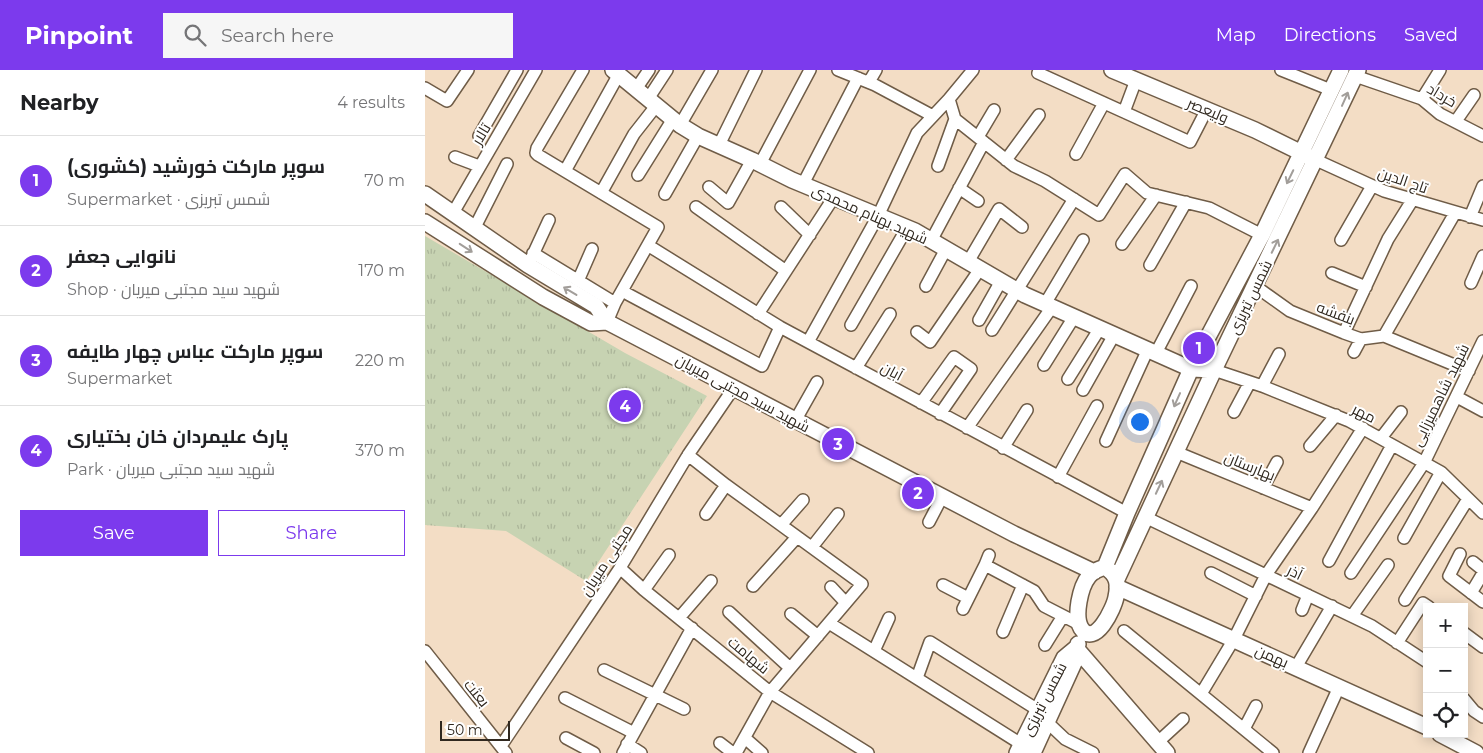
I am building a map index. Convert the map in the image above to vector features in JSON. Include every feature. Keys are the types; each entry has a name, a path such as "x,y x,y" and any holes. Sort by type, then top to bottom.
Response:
{"street":[{"path":"425,88 447,102 468,70"},
{"path":"479,136 517,70"},
{"name":"تالار","path":"453,214 536,70"},
{"path":"583,70 537,148 536,153 658,227 649,246 615,303 607,322"},
{"path":"636,89 649,70"},
{"path":"601,193 652,103 667,70"},
{"path":"638,175 712,70"},
{"path":"719,145 757,70"},
{"path":"709,187 728,203 756,162 810,70"},
{"path":"838,70 869,82 933,116"},
{"path":"869,82 876,70"},
{"path":"808,342 878,216 917,133 973,70"},
{"path":"1039,70 1038,73 1190,142 1207,110"},
{"path":"1281,70 1331,90"},
{"name":"شمس تبریزی","path":"1024,750 1043,716 1064,658 1076,648 1081,628 1077,618 1082,592 1088,577 1100,570 1191,369 1262,235 1341,70"},
{"path":"1422,99 1440,70"},
{"name":"ولیعصر","path":"1118,71 1302,152 1316,160"},
{"path":"565,171 616,72"},
{"name":"شهید بهنام محمدی","path":"616,72 652,103 698,136 803,184 907,228 1017,290 1191,369"},
{"name":"شمس تبریزی","path":"1081,628 1094,633 1100,629 1112,609 1117,583 1145,517 1357,73"},
{"name":"خرداد","path":"1357,73 1422,99 1440,114 1483,136"},
{"path":"803,184 858,78"},
{"path":"1124,112 1136,80"},
{"path":"1456,121 1474,95"},
{"path":"949,99 955,119 1006,160 1045,181 1099,215 1125,174 1147,193 1209,208 1262,235"},
{"path":"1076,154 1104,103"},
{"path":"931,241 959,188 994,110"},
{"path":"1006,160 1039,115"},
{"path":"937,166 955,119"},
{"path":"665,194 698,136"},
{"path":"455,157 479,166"},
{"name":"تاج الدین","path":"1316,160 1384,191 1483,220"},
{"path":"474,229 507,164"},
{"path":"1341,240 1373,186"},
{"path":"1470,217 1483,186"},
{"path":"959,188 978,201"},
{"name":"شهید سید مجتبی میریان","path":"425,194 474,229 531,259 596,306 607,322 1014,534 1100,570 1113,572 1117,583"},
{"path":"1123,244 1156,195"},
{"path":"758,314 834,197"},
{"path":"993,330 1074,199"},
{"path":"1344,333 1388,238 1413,199"},
{"path":"1150,265 1186,202"},
{"path":"696,207 786,271"},
{"path":"781,207 810,235"},
{"path":"917,332 930,342 974,265 999,210 1022,227"},
{"path":"1384,336 1455,213"},
{"path":"549,220 531,259 578,281 615,303"},
{"name":"شهید سید مجتبی میریان","path":"425,222 543,297 591,323 607,322"},
{"path":"851,325 907,228"},
{"path":"967,428 1049,305 1083,240"},
{"name":"آبان","path":"649,246 780,327 1127,513"},
{"path":"578,281 592,249"},
{"path":"926,286 946,249"},
{"path":"1471,283 1483,256"},
{"path":"1332,273 1365,287"},
{"path":"979,320 1001,281"},
{"path":"1106,441 1152,351 1191,286"},
{"name":"بنفشه","path":"1255,286 1290,311 1344,333 1361,339 1384,336 1469,371"},
{"path":"622,291 762,366 780,327"},
{"path":"856,368 890,314"},
{"path":"1044,365 1074,316"},
{"path":"1068,379 1107,331"},
{"path":"1083,390 1107,331"},
{"path":"1354,352 1361,339"},
{"name":"شهید شاهمیرزایی","path":"1351,573 1425,463 1483,341"},
{"path":"1262,386 1279,354"},
{"path":"921,403 954,357 971,370 940,414"},
{"path":"1191,369 1214,370"},
{"name":"مهر","path":"1214,370 1262,386 1363,428 1441,472 1483,513"},
{"path":"795,421 817,382"},
{"path":"1234,412 1250,382"},
{"name":"مجتبی میریان","path":"504,749 733,389"},
{"path":"1457,396 1483,411"},
{"path":"1058,476 1097,406"},
{"path":"1003,448 1027,410"},
{"path":"1381,438 1401,412"},
{"path":"1310,446 1335,416"},
{"path":"1201,694 1234,639 1266,575 1363,428"},
{"path":"1329,561 1392,445"},
{"name":"بهارستان","path":"1176,452 1312,508"},
{"path":"689,456 862,584 770,692 735,753 720,743"},
{"path":"1263,488 1277,462"},
{"path":"1404,538 1441,472"},
{"path":"707,514 726,485"},
{"path":"929,522 943,497"},
{"path":"1405,600 1468,499"},
{"path":"781,525 803,500"},
{"path":"812,548 838,514"},
{"name":"آذر","path":"1145,517 1352,616 1423,659"},
{"path":"753,586 797,537"},
{"path":"1460,554 1449,576 1483,602"},
{"path":"644,590 669,555"},
{"path":"963,609 987,560 1034,591 1044,606 1081,628"},
{"path":"1471,593 1483,571 1473,562"},
{"path":"1352,616 1389,565"},
{"name":"شهامت","path":"620,568 644,590 770,692 868,753"},
{"path":"1211,573 1256,596"},
{"path":"679,618 711,581"},
{"name":"بهمن","path":"1117,583 1423,725"},
{"path":"943,585 968,598"},
{"path":"1003,632 1023,585"},
{"path":"831,587 846,604"},
{"path":"1302,610 1308,595"},
{"path":"1397,643 1423,603"},
{"path":"1296,667 1332,606"},
{"path":"729,612 790,668"},
{"path":"791,614 818,636"},
{"path":"1045,645 1063,616"},
{"path":"874,652 889,618"},
{"path":"829,623 917,678 1024,750"},
{"path":"641,753 625,749 692,628"},
{"path":"1124,631 1273,753"},
{"path":"1468,636 1483,647"},
{"path":"917,678 930,642 1043,716 1065,738 1093,753"},
{"path":"1076,648 1163,748 1183,719"},
{"name":"بعثت","path":"425,651 504,749"},
{"path":"604,670 684,709"},
{"path":"1309,753 1339,687"},
{"path":"565,698 634,733"},
{"path":"1468,704 1483,717"},
{"path":"1244,729 1256,706"},
{"path":"565,738 594,753"},
{"path":"745,738 763,753"},
{"path":"1447,738 1475,753"}],"green space":[{"path":"425,236 625,353 707,396 586,581 506,531 425,525"}],"place":[{"name":"سوپر مارکت خورشید (کشوری)","path":"1199,348"},
{"name":"پارک علیمردان خان بختیاری","path":"625,406"},
{"name":"سوپر مارکت عباس چهار طایفه","path":"838,444"},
{"name":"نانوایی جعفر","path":"918,493"}]}
